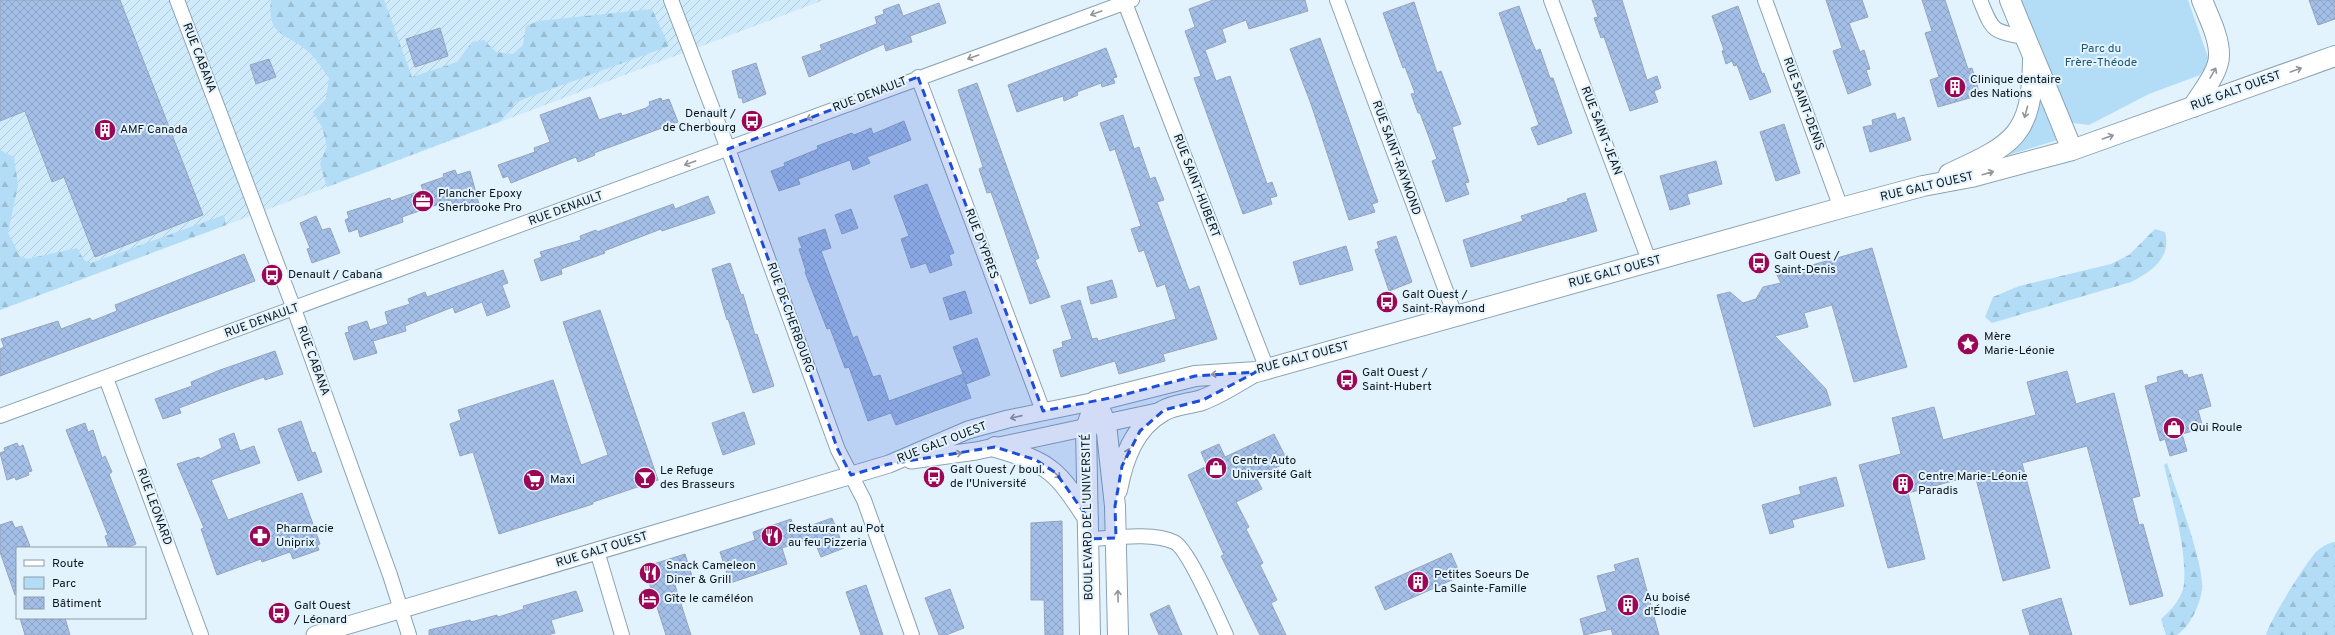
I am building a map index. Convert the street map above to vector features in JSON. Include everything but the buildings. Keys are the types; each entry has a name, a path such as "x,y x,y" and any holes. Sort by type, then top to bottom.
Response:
{"main road":[{"path":"2010,0 2033,60 2050,92 2072,150"},
{"path":"2193,107 2216,67 2220,55 2202,0"},
{"name":"RUE GALT OUEST","path":"1096,401 1195,376 1261,370 1455,315 1650,263 1841,208 1923,186 1971,178 2072,150 2335,56"},
{"path":"1923,186 1990,154 2013,138 2024,120 2028,106 2033,60"},
{"path":"1115,506 1122,466 1131,444 1140,431 1164,410 1203,400 1261,370"},
{"path":"1096,401 1106,424 1115,506 1118,635"},
{"name":"BOULEVARD DE L'UNIVERSITÉ","path":"1090,635 1086,428 1096,401"},
{"path":"995,447 1036,460 1056,473 1088,518"}],"street":[{"name":"RUE CABANA","path":"177,0 294,309 401,610 408,635"},
{"name":"RUE DE CHERBOURG","path":"671,0 728,149 838,450 864,500 912,635"},
{"name":"RUE SAINT-RAYMOND","path":"1337,0 1455,315"},
{"name":"RUE SAINT-JEAN","path":"1552,0 1650,263"},
{"name":"RUE SAINT-DENIS","path":"1765,0 1841,208"},
{"path":"1980,0 1992,28 1998,33 2024,37"},
{"name":"RUE DENAULT","path":"0,416 1128,1"},
{"name":"RUE SAINT-HUBERT","path":"1128,1 1261,370"},
{"name":"RUE D'YPRES","path":"918,77 1043,411"},
{"name":"RUE LEONARD","path":"106,378 201,635"},
{"name":"RUE GALT OUEST","path":"889,464 968,430 1043,411 1096,401"},
{"name":"RUE GALT OUEST","path":"315,635 889,464 995,447 1106,424 1164,410"},
{"path":"1089,539 1163,538 1176,542 1189,561 1226,635"},
{"path":"597,551 622,635"}],"highlighted area":[{"path":"918,77 1043,411 1115,397 1195,376 1256,372 1203,400 1164,410 1140,431 1122,466 1115,506 1116,538 1089,539 1088,518 1056,473 1036,460 995,447 889,464 851,475 838,450 728,149"}],"shaded area":[{"path":"0,0 824,0 0,310"}],"green space":[{"path":"271,0 384,0 412,77 457,62 472,42 484,40 496,52 513,54 523,45 526,26 538,21 652,9 669,46 516,102 501,121 327,187 320,164 327,146 322,127 313,112 326,99 329,78 310,53 276,28 272,22 270,12"},
{"name":"Parc du Frère-Théode","path":"2020,0 2188,0 2208,57 2206,67 2200,75 2149,94 2089,125 2073,123 2066,117"},
{"path":"2042,89 2061,139 2005,156 2022,142 2027,135 2035,119"},
{"path":"0,150 14,157 18,185 8,233 20,256 27,259 77,248 84,260 91,263 224,215 226,225 0,310"},
{"path":"2155,229 2165,232 2166,241 2163,257 2146,274 2131,282 1992,323 1985,317 1993,297 2019,286 2111,264 2129,255"},
{"path":"2167,463 2195,546 2202,579 2202,590 2194,615 2182,631 2177,635 2166,635 2161,619 2172,608 2181,595 2184,584 2181,540 2175,508 2164,465"},
{"path":"2335,542 2335,635 2266,635 2281,605 2311,558 2322,547"}],"place":[{"name":"Clinique dentaire des Nations","path":"1955,87"},
{"name":"Denault / de Cherbourg","path":"752,121"},
{"name":"AMF Canada","path":"105,130"},
{"name":"Plancher Epoxy Sherbrooke Pro","path":"423,201"},
{"name":"Galt Ouest / Saint-Denis","path":"1759,263"},
{"name":"Denault / Cabana","path":"272,275"},
{"name":"Galt Ouest / Saint-Raymond","path":"1387,302"},
{"name":"Mère Marie-Léonie","path":"1968,344"},
{"name":"Galt Ouest / Saint-Hubert","path":"1347,380"},
{"name":"Qui Roule","path":"2174,428"},
{"name":"Centre Auto Université Galt","path":"1216,468"},
{"name":"Galt Ouest / boul. de l'Université","path":"934,477"},
{"name":"Le Refuge des Brasseurs","path":"645,478"},
{"name":"Maxi","path":"534,480"},
{"name":"Centre Marie-Léonie Paradis","path":"1903,484"},
{"name":"Pharmacie Uniprix","path":"260,536"},
{"name":"Restaurant au Pot au feu Pizzeria","path":"772,536"},
{"name":"Snack Cameleon Diner & Grill","path":"650,573"},
{"name":"Petites Soeurs De La Sainte-Famille","path":"1418,582"},
{"name":"Gîte le caméléon","path":"649,599"},
{"name":"Au boisé d'Élodie","path":"1628,605"},
{"name":"Galt Ouest / Léonard","path":"279,613"}]}
